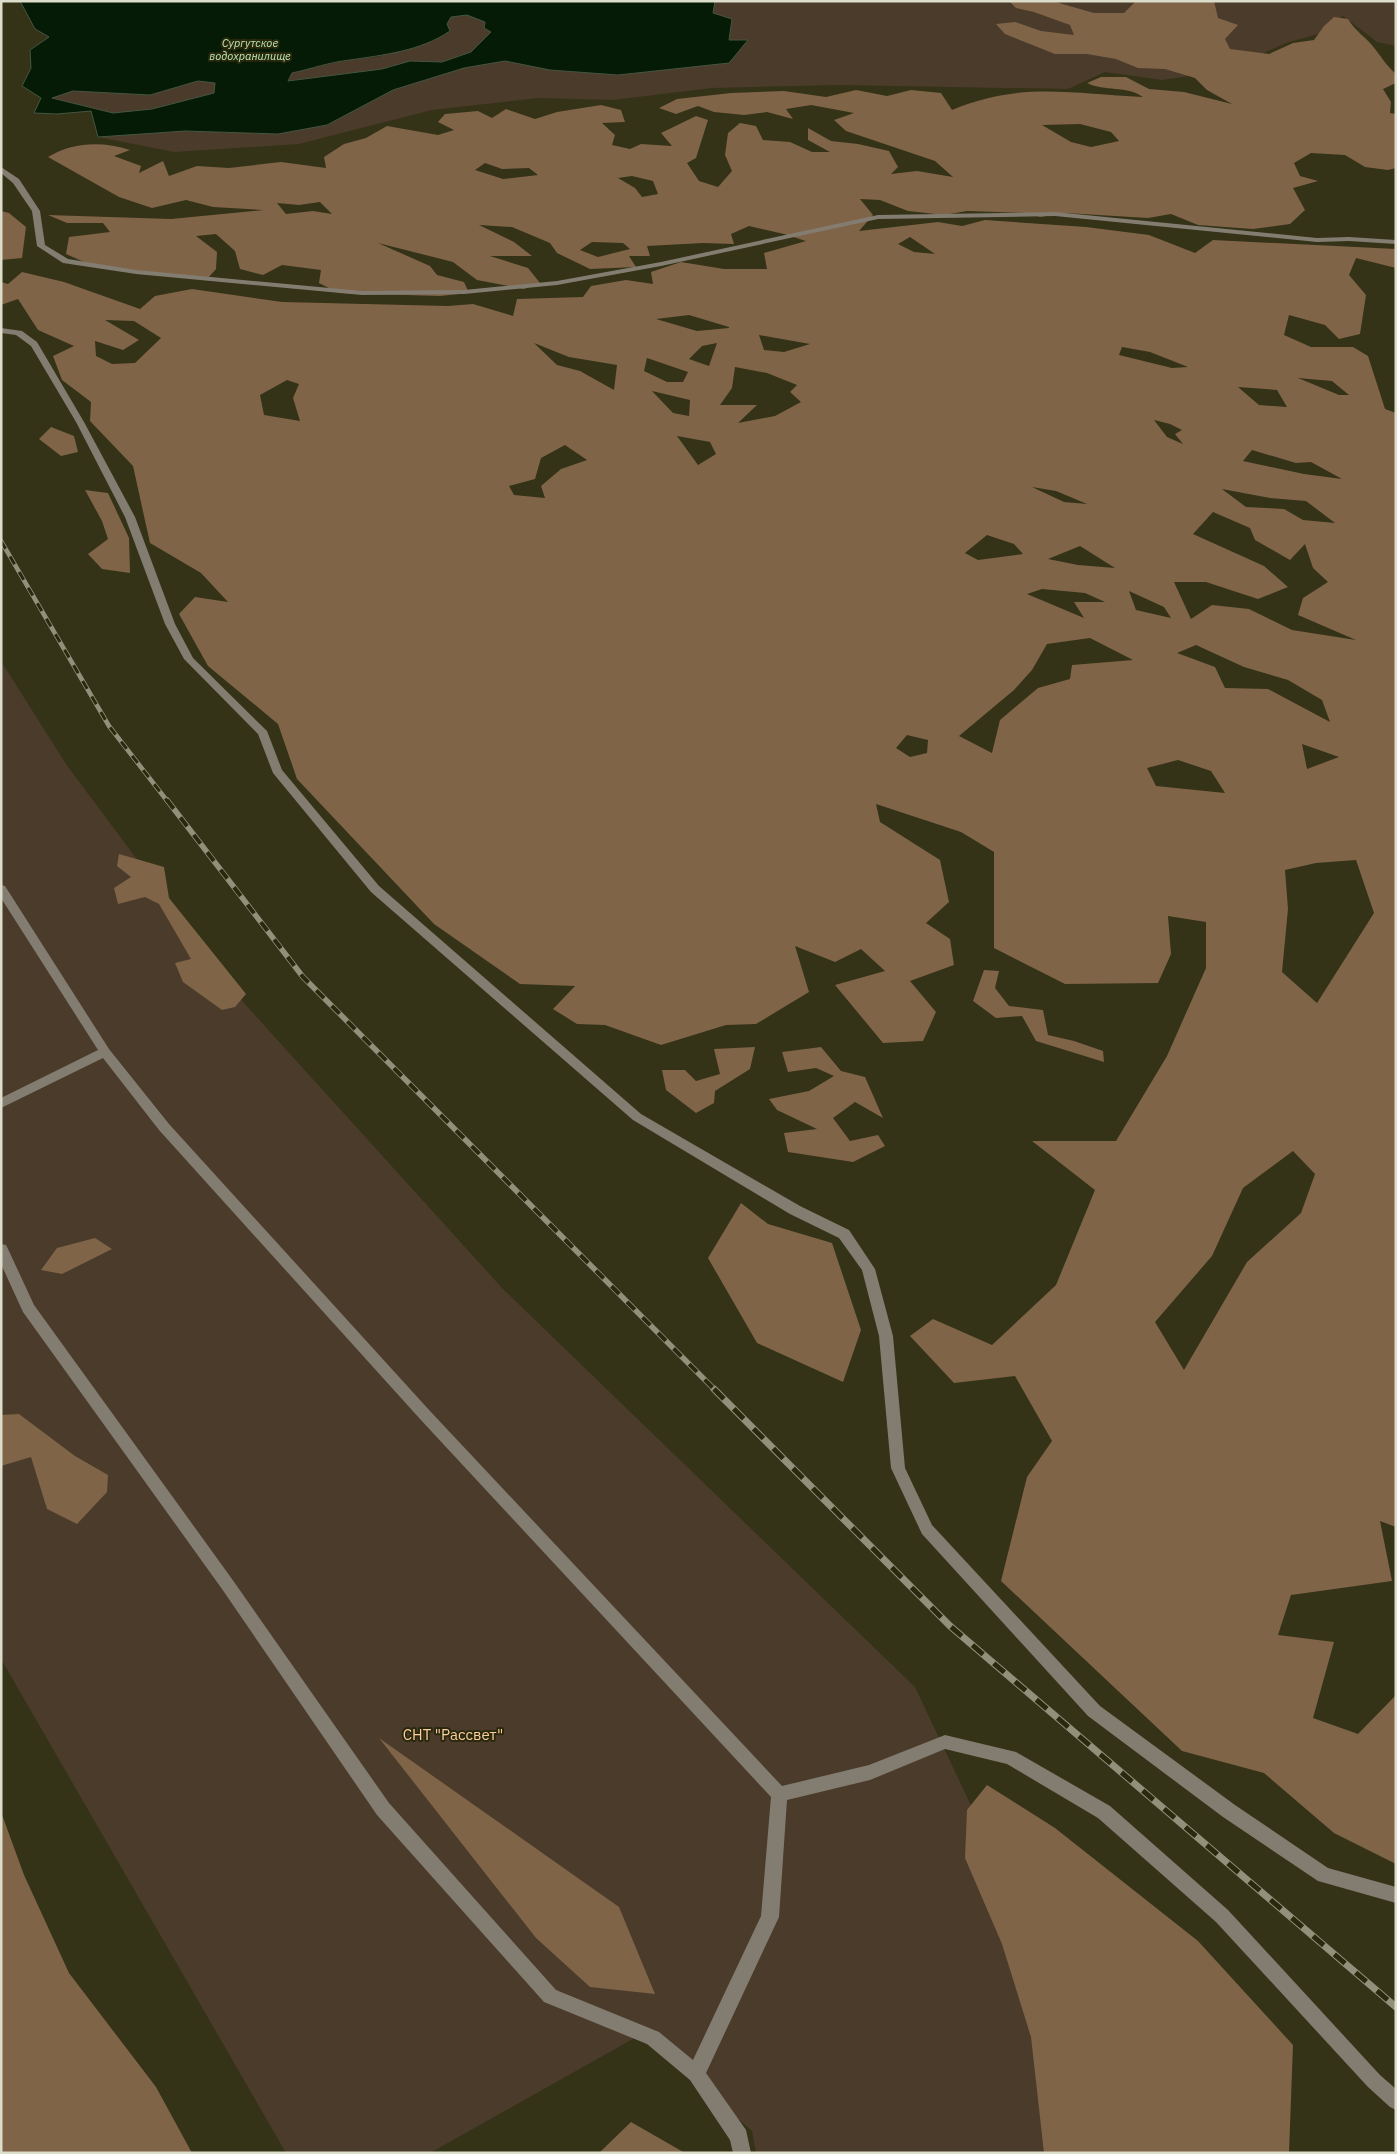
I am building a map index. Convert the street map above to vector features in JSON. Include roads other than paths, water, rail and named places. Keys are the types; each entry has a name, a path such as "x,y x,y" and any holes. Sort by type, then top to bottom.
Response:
{"street":[{"path":"1,169 16,181 36,211 41,246 66,262 136,272 362,293 464,292 557,283 660,264 878,217 1055,214 1317,240 1349,239 1396,242"},
{"path":"1,330 19,333 34,344 80,422 130,517 170,624 189,659 263,733 277,771 376,889 637,1117 795,1210 844,1234 868,1269 886,1336 898,1468 926,1529 1094,1712 1229,1811 1324,1875 1396,1895"},
{"path":"1,889 105,1052 164,1127 425,1415 779,1794 770,1917 696,2074"},
{"path":"1,1104 105,1052"},
{"path":"1,1249 28,1308 227,1584 383,1809 550,1996 652,2038 696,2074 739,2137 742,2153"},
{"path":"779,1794 870,1772 945,1742 1010,1757 1104,1812 1222,1916 1374,2081 1396,2101"}],"water":[{"name":"Сургутское водохранилище","path":"20,1 715,1 713,13 732,19 729,40 748,40 729,63 618,75 550,70 505,61 464,68 393,90 327,125 278,134 185,131 98,137 91,111 57,114 34,113 41,98 22,86 31,68 30,50 49,37 35,29","holes":["467,15 485,22 484,28 491,32 471,52 442,62 410,61 382,69 288,81 292,73 335,62 414,48 439,38 450,31 447,24 451,17","198,81 215,83 214,93 152,109 113,113 52,98 73,91 150,95"]}],"railway":[{"path":"1,541 109,726 168,802"},
{"path":"167,800 303,977 715,1390"},
{"path":"714,1389 950,1626 1396,2007"}],"park label":[{"name":"СНТ \"Рассвет\"","path":"453,1734"}]}
